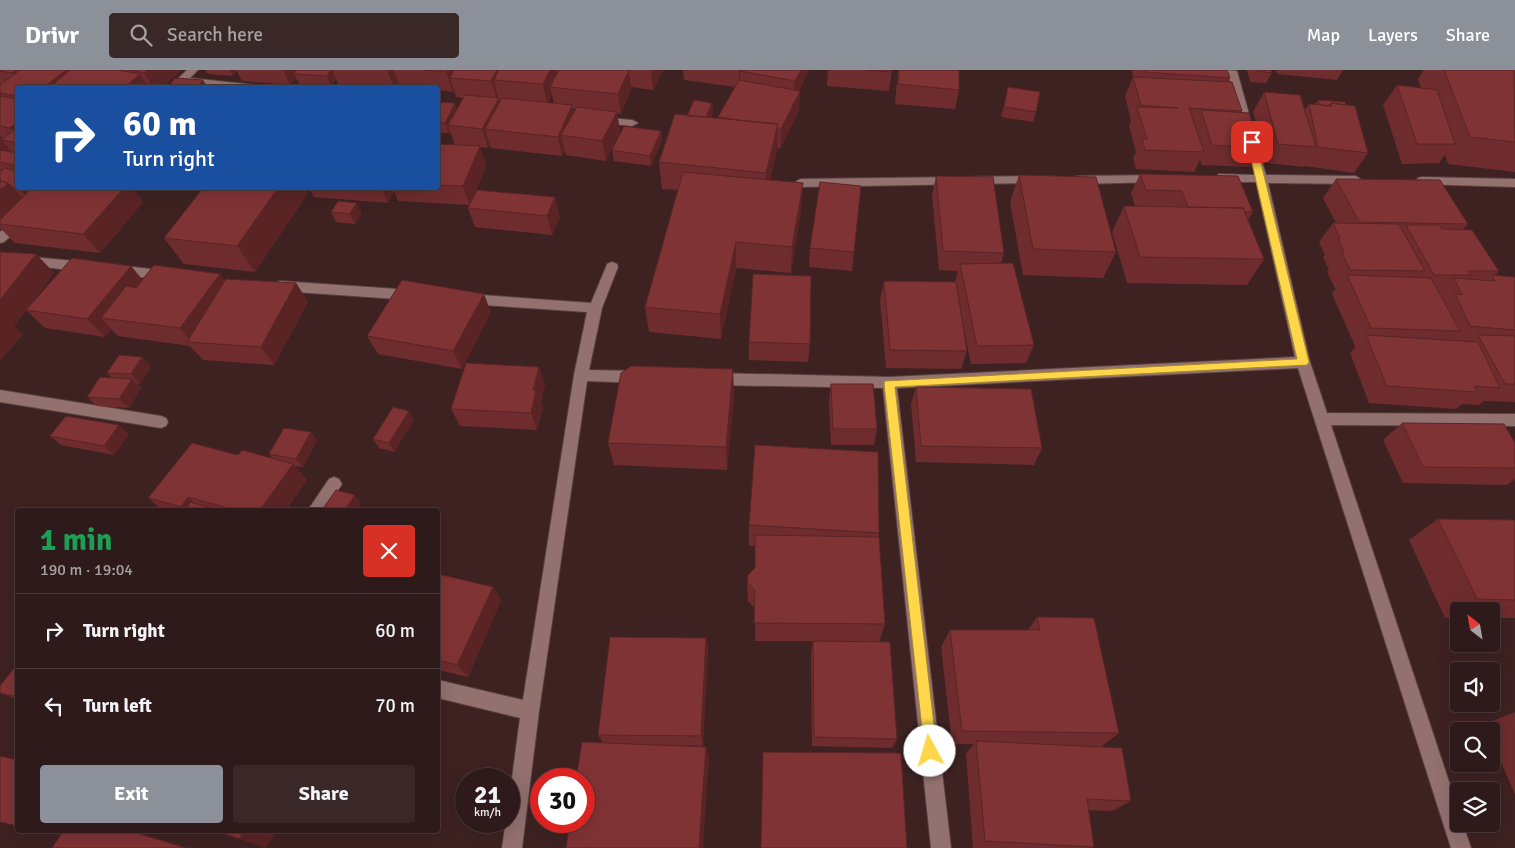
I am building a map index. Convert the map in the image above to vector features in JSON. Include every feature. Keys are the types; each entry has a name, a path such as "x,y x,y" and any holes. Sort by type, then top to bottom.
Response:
{"street":[{"path":"177,84 193,70"},
{"path":"1232,71 1261,178 1303,362 1461,848"},
{"path":"177,84 197,85"},
{"path":"584,119 632,123"},
{"path":"1065,180 1173,178"},
{"path":"1202,178 1368,180"},
{"path":"800,183 1045,180"},
{"path":"1408,181 1515,183"},
{"path":"0,239 30,214"},
{"path":"0,258 178,277"},
{"path":"512,848 530,711 582,375 596,308 612,267"},
{"path":"267,285 426,296"},
{"path":"456,298 596,308"},
{"path":"700,378 889,384 1303,362"},
{"path":"582,375 651,377"},
{"path":"889,384 941,848"},
{"path":"0,396 161,422"},
{"path":"1322,419 1515,420"},
{"path":"317,508 334,484"},
{"path":"440,690 530,711"}],"building":[{"path":"0,70 16,70 12,73"},
{"path":"20,70 66,70 47,85 15,85 15,96 0,93 0,85"},
{"path":"70,70 118,70 140,74 127,85 52,85"},
{"path":"129,70 147,70 144,73"},
{"path":"296,70 331,70 327,76 294,74"},
{"path":"424,70 448,70 446,72"},
{"path":"454,70 497,70 491,81 450,78"},
{"path":"499,70 550,70 543,84 494,80"},
{"path":"559,70 629,70 618,94 550,87"},
{"path":"741,70 801,70 795,81"},
{"path":"867,70 892,70 891,72"},
{"path":"899,70 959,70 959,90 898,84"},
{"path":"1144,70 1227,70 1230,78 1144,72"},
{"path":"1271,70 1272,73 1256,71"},
{"path":"1444,70 1514,70 1515,142 1470,137"},
{"path":"1133,77 1232,82 1242,111 1189,108 1204,152 1145,150 1142,138 1147,139 1137,107 1178,108 1141,105"},
{"path":"175,78 203,80 199,85 169,85"},
{"path":"739,80 800,91 781,129 777,128 778,124 718,117"},
{"path":"1397,85 1437,90 1455,144 1417,144"},
{"path":"1008,87 1040,92 1036,112 1004,107"},
{"path":"1264,92 1300,95 1316,147 1278,144"},
{"path":"465,95 499,98 482,129 448,125"},
{"path":"0,96 15,98 15,124 10,128 0,126"},
{"path":"502,98 572,105 558,137 485,129"},
{"path":"694,100 712,103 706,117 687,116"},
{"path":"1318,100 1345,102 1346,105 1331,103 1329,106 1320,105"},
{"path":"440,102 455,103 445,123 440,122"},
{"path":"1331,103 1355,106 1368,153 1318,147 1309,104 1332,106"},
{"path":"577,107 617,112 602,141 561,135"},
{"path":"1201,110 1249,113 1261,148 1212,145"},
{"path":"675,114 778,124 766,173 659,162"},
{"path":"624,126 661,131 650,156 612,150"},
{"path":"15,129 15,142 2,140"},
{"path":"440,144 480,146 463,186 440,185"},
{"path":"0,150 15,152 15,165 0,162"},
{"path":"4,168 15,170 15,189 8,183 0,181 0,170 2,171"},
{"path":"683,172 803,183 792,247 736,242 720,314 645,307"},
{"path":"1140,174 1238,176 1253,212 1245,212 1243,208 1188,207 1182,191 1146,190"},
{"path":"1019,175 1096,177 1116,252 1033,249"},
{"path":"936,176 993,177 1004,253 943,251"},
{"path":"1336,179 1440,180 1468,224 1359,222"},
{"path":"0,181 8,183 0,190"},
{"path":"820,182 861,186 854,252 810,248"},
{"path":"30,190 122,190 83,234 0,224 0,220"},
{"path":"201,190 277,190 237,246 164,238"},
{"path":"477,190 555,197 547,216 468,208"},
{"path":"338,201 357,203 350,214 331,212"},
{"path":"1124,206 1243,208 1264,259 1140,257"},
{"path":"1333,223 1399,224 1425,271 1350,270 1342,253 1344,253 1338,238 1340,238"},
{"path":"1406,225 1439,225 1442,229 1472,230 1499,271 1468,271 1471,275 1434,275"},
{"path":"0,252 36,254 0,300"},
{"path":"72,258 131,266 87,319 26,310"},
{"path":"1013,263 1034,345 977,346 960,264"},
{"path":"154,265 220,274 180,328 101,318 126,286 136,288"},
{"path":"753,274 811,276 810,344 749,342"},
{"path":"1347,275 1431,278 1460,331 1371,328"},
{"path":"1492,275 1515,278 1515,330 1470,326 1455,294 1462,295 1454,278 1495,281"},
{"path":"226,279 296,283 261,347 187,342"},
{"path":"402,280 484,294 453,351 367,336"},
{"path":"884,281 956,282 967,351 890,350"},
{"path":"1366,335 1478,342 1500,388 1474,386 1477,392 1387,386"},
{"path":"1478,335 1515,336 1515,384 1505,384"},
{"path":"119,355 142,357 131,374 107,373"},
{"path":"466,363 539,367 533,390 536,391 531,413 451,409"},
{"path":"631,366 733,369 726,447 608,443 621,373"},
{"path":"100,377 132,379 119,399 87,397"},
{"path":"831,384 873,384 877,429 833,429"},
{"path":"916,387 1031,389 1042,448 921,446"},
{"path":"393,407 409,411 389,443 373,439"},
{"path":"66,416 119,425 104,446 50,436"},
{"path":"1402,423 1504,424 1515,443 1515,468 1423,467"},
{"path":"284,428 311,432 296,459 269,454"},
{"path":"192,443 238,455 242,450 293,464 261,508 228,508 188,497 181,507 148,498"},
{"path":"755,445 878,452 879,533 749,525"},
{"path":"336,490 355,495 346,508 323,508"},
{"path":"190,502 212,508 186,508"},
{"path":"1438,519 1515,520 1515,600 1477,599"},
{"path":"755,535 879,537 885,624 754,623 755,590 747,582 748,575 755,568"},
{"path":"440,574 493,587 457,665 440,661"},
{"path":"1037,617 1094,618 1119,733 962,731 950,630 1040,630"},
{"path":"610,637 706,638 701,736 598,735"},
{"path":"813,641 890,642 897,739 814,737"},
{"path":"15,667 15,696 0,693 0,686"},
{"path":"976,741 1122,748 1131,801 1087,799 1094,847 985,841"},
{"path":"582,742 706,747 699,848 566,848 568,833 595,833 595,768 578,768"},
{"path":"763,752 901,753 907,848 761,848"},
{"path":"0,756 15,759 15,825 0,822"},
{"path":"62,833 137,833 186,848 52,848"},
{"path":"222,833 243,833 239,839"}],"route":[{"path":"930,751 889,384 1303,362 1252,142"}]}
